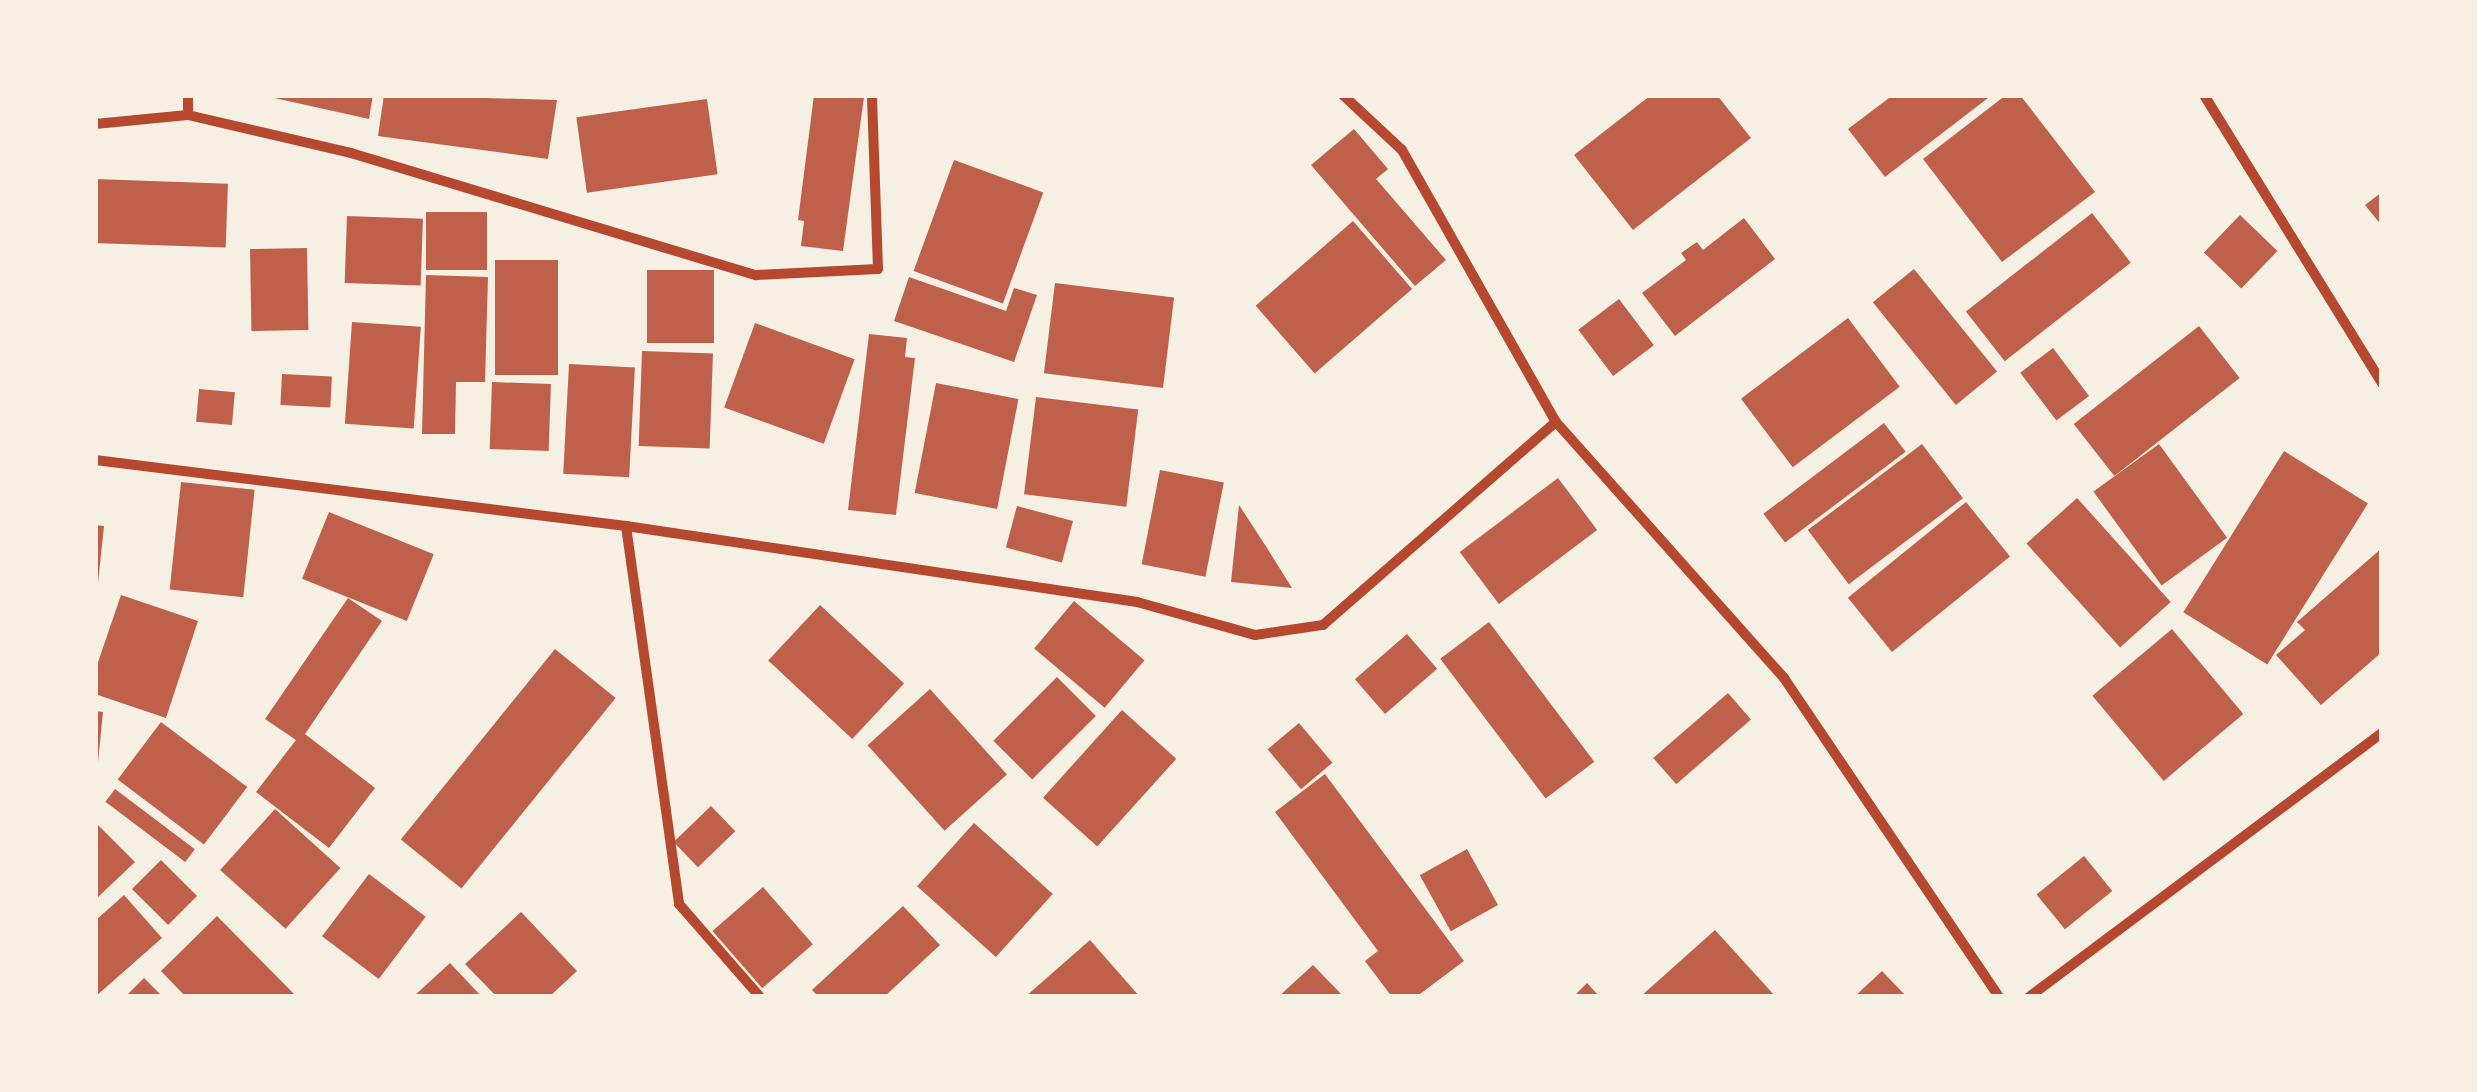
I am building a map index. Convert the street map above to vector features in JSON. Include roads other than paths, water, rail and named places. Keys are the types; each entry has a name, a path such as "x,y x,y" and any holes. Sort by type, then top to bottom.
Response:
{"street":[{"path":"188,95 188,115"},
{"path":"95,124 188,115 351,153 756,275 878,270 872,95"},
{"path":"1343,95 1402,150 1556,422 1784,678 2000,997"},
{"path":"2204,95 2382,383"},
{"path":"95,460 626,526 1137,602 1254,635 1323,624 1556,422"},
{"path":"626,526 679,904 760,997"},
{"path":"2028,997 2382,733"}]}
